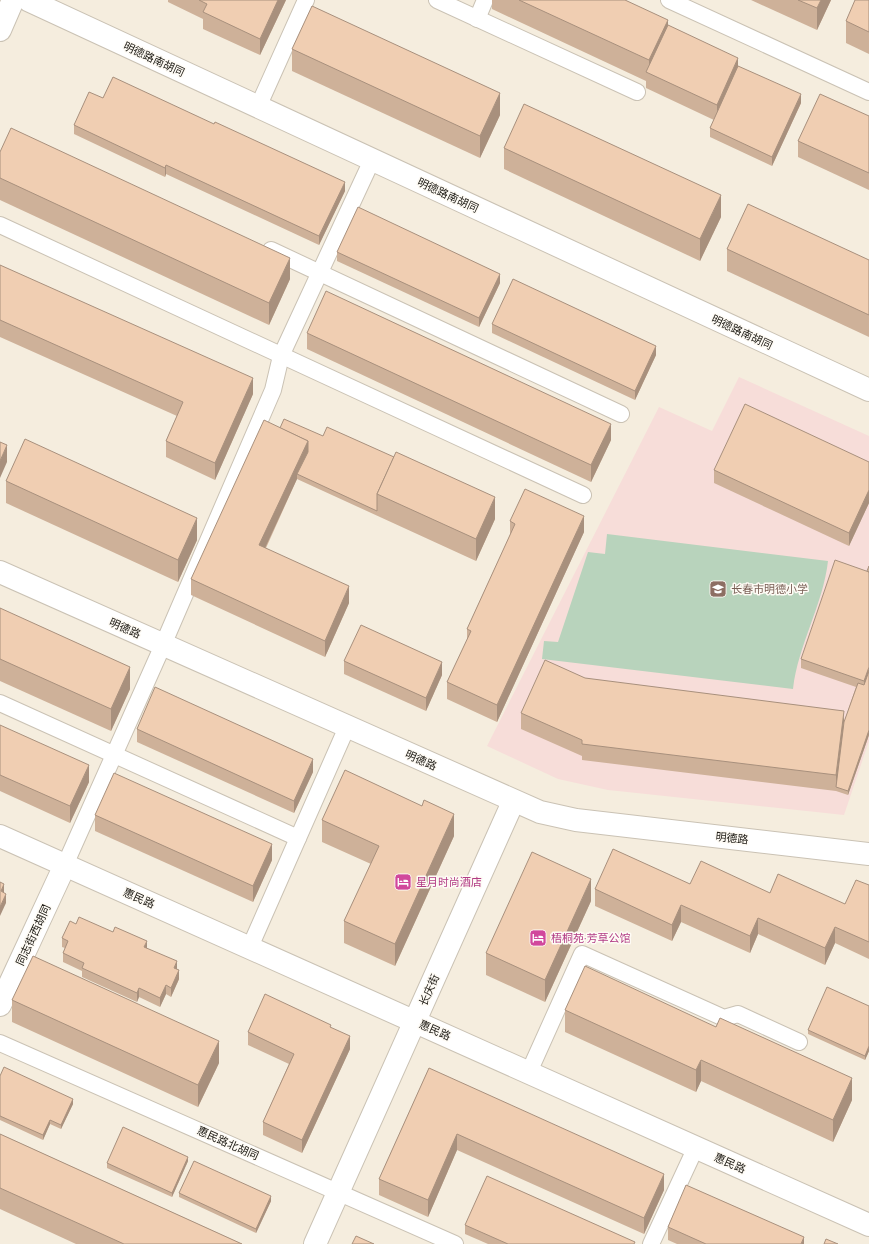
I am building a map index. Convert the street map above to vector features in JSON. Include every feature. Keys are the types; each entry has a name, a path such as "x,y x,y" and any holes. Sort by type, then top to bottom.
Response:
{"street":[{"path":"0,30 13,0"},
{"name":"明德路南胡同","path":"28,0 869,390"},
{"name":"明德路","path":"0,572 513,802 540,812 576,820 869,854"},
{"name":"长庆街","path":"315,1244 513,802"},
{"name":"惠民路","path":"0,836 869,1225"},
{"name":"同志街西胡同","path":"0,1005 65,865"}],"lane":[{"path":"258,107 306,0"},
{"path":"437,0 637,92"},
{"path":"477,19 485,0"},
{"path":"669,0 869,92"},
{"path":"65,865 163,645 273,390 281,356 372,160"},
{"path":"0,225 583,495"},
{"path":"255,242 621,414"},
{"path":"0,703 298,838"},
{"path":"250,947 347,727"},
{"path":"529,1072 582,954 724,1018 738,1014 799,1042"},
{"name":"惠民路北胡同","path":"0,1043 455,1244"},
{"path":"651,1244 696,1147"}],"shaded area":[{"name":"长春市明德小学","path":"739,377 869,436 869,741 844,815 608,790 558,779 487,746 659,407 712,431"}],"green space":[{"path":"607,534 828,561 821,593 800,657 793,689 542,659 544,641 558,642 588,552 605,554"}],"building":[{"path":"199,0 278,0 260,39 203,12 207,4"},
{"path":"519,0 625,0 668,20 649,60"},
{"path":"798,0 821,0 817,8"},
{"path":"855,0 869,0 869,32 846,21"},
{"path":"312,6 500,93 480,136 292,49"},
{"path":"668,25 738,58 717,105 646,72"},
{"path":"738,66 801,94 772,157 710,128"},
{"path":"113,77 345,182 319,236 166,165 165,168 74,125 89,92 103,98"},
{"path":"820,94 869,116 869,173 798,141"},
{"path":"524,104 721,195 700,239 504,148"},
{"path":"11,128 290,258 269,303 0,178 0,152"},
{"path":"748,204 869,260 869,315 727,249"},
{"path":"358,207 500,274 479,318 337,252"},
{"path":"0,265 253,378 215,463 166,441 183,402 0,320"},
{"path":"513,279 656,346 635,391 492,324"},
{"path":"326,291 611,424 591,465 307,333"},
{"path":"745,404 869,462 869,490 849,533 714,470"},
{"path":"284,419 323,436 327,427 394,457 377,494 377,511 297,474 308,452 308,441 280,428"},
{"path":"264,420 308,441 259,545 349,586 325,641 191,579"},
{"path":"25,439 197,518 178,560 6,481"},
{"path":"0,442 7,445 0,461"},
{"path":"396,452 495,497 476,539 377,494"},
{"path":"525,489 584,516 497,705 447,682 471,631 467,629 515,524 510,521"},
{"path":"835,560 869,572 869,667 864,681 801,659"},
{"path":"0,608 130,667 111,709 0,659"},
{"path":"361,625 442,662 426,698 344,661"},
{"path":"545,660 585,678 844,711 836,775 582,744 582,740 521,713"},
{"path":"869,671 869,730 848,791 836,787 844,722 858,683 864,685"},
{"path":"155,687 313,759 294,801 137,729"},
{"path":"0,725 89,765 70,806 0,775"},
{"name":"星月时尚酒店","path":"345,770 422,806 424,800 454,814 395,944 344,921 379,846 322,820"},
{"path":"114,773 272,844 253,886 95,815"},
{"path":"613,849 690,884 701,861 770,893 778,874 845,904 856,880 869,885 869,942 835,927 825,948 758,918 750,936 681,905 672,925 595,889"},
{"name":"梧桐苑·芳草公馆","path":"532,852 591,879 545,980 486,953"},
{"path":"0,882 4,884 1,891 6,894 0,907"},
{"path":"79,917 113,932 115,927 147,941 144,947 177,961 174,968 179,970 171,988 166,985 160,998 139,988 137,993 82,968 84,963 63,953 68,941 62,938 70,921 76,924"},
{"path":"33,956 219,1041 198,1085 12,1000"},
{"path":"585,966 716,1027 720,1018 852,1078 833,1120 701,1060 696,1070 565,1010"},
{"path":"827,987 869,1006 869,1046 865,1056 808,1030"},
{"path":"265,994 331,1025 330,1027 350,1036 302,1140 263,1122 294,1054 248,1032"},
{"path":"4,1067 73,1099 61,1125 50,1120 43,1135 0,1116 0,1076"},
{"path":"429,1068 664,1174 644,1218 457,1134 428,1200 379,1179"},
{"path":"123,1127 188,1157 172,1193 107,1163"},
{"path":"0,1134 242,1244 124,1244 0,1188"},
{"path":"194,1161 271,1196 256,1229 179,1193"},
{"path":"487,1176 635,1242 634,1244 508,1244 465,1225"},
{"path":"686,1185 804,1237 801,1244 706,1244 668,1227"},
{"path":"356,1236 374,1244 352,1244"},
{"path":"826,1239 838,1244 824,1244"}],"place":[{"name":"长春市明德小学","path":"718,589"},
{"name":"星月时尚酒店","path":"403,882"},
{"name":"梧桐苑·芳草公馆","path":"538,938"}]}
